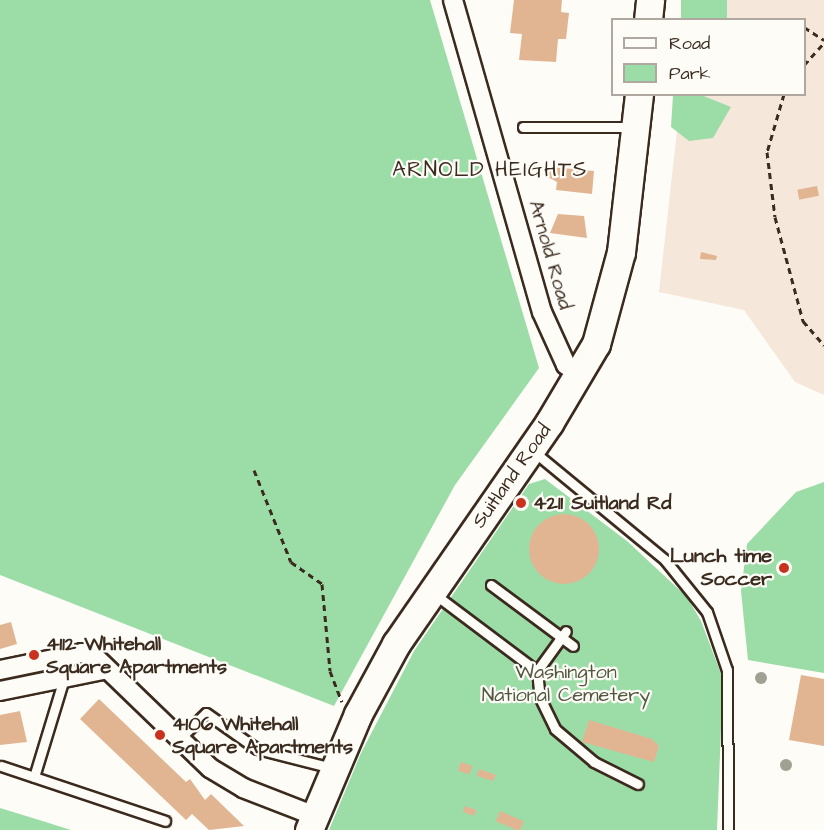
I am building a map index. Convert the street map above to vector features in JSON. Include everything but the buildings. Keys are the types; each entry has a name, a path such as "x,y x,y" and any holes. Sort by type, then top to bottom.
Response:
{"main road":[{"path":"648,18 650,0"},
{"name":"Suitland Road","path":"312,823 333,768 358,714 431,591 531,449 581,373 612,296 639,96"}],"street":[{"name":"Arnold Road","path":"453,0 542,312 566,365 581,373"},
{"path":"0,669 82,653 106,669 179,739 226,779 312,823"},
{"path":"0,691 106,669"}],"lane":[{"path":"523,127 636,127"},
{"path":"531,449 664,560 707,612 728,680 728,830"},
{"path":"491,585 563,635 573,646"},
{"path":"431,591 537,671"},
{"path":"563,635 537,671 540,698 555,729 594,762 638,784"},
{"path":"34,777 64,678 60,657"},
{"path":"179,739 206,713 257,749 333,768"},
{"path":"1,766 165,821"}],"path":[{"path":"806,28 824,41 806,63"},
{"path":"783,96 767,152 775,217 803,321 824,345"},
{"path":"254,470 291,562 322,584 330,671 339,700 358,714"}],"shaded area":[{"path":"691,0 824,0 824,395 795,382 744,310 659,292 681,96 806,96 806,18 689,18"}],"green space":[{"path":"0,0 430,0 539,368 455,485 334,706 0,575"},
{"path":"681,0 727,0 727,18 681,18"},
{"path":"673,96 704,96 731,107 713,138 689,141 671,127"},
{"name":"Washington National Cemetery","path":"545,479 627,541 687,597 701,621 723,679 717,830 329,830 361,753 414,651 529,484"},
{"name":"Lunch time Soccer","path":"824,482 824,673 748,660 741,591 747,544 796,492"},
{"path":"0,808 36,819 71,830 0,830"}],"place":[{"name":"4211 Suitland Rd","path":"521,503"},
{"name":"Lunch time Soccer","path":"784,568"},
{"name":"4112 Whitehall Square Apartments","path":"34,655"},
{"name":"4106 Whitehall Square Apartments","path":"160,735"}],"district":[{"name":"ARNOLD HEIGHTS","path":"490,170"}]}
